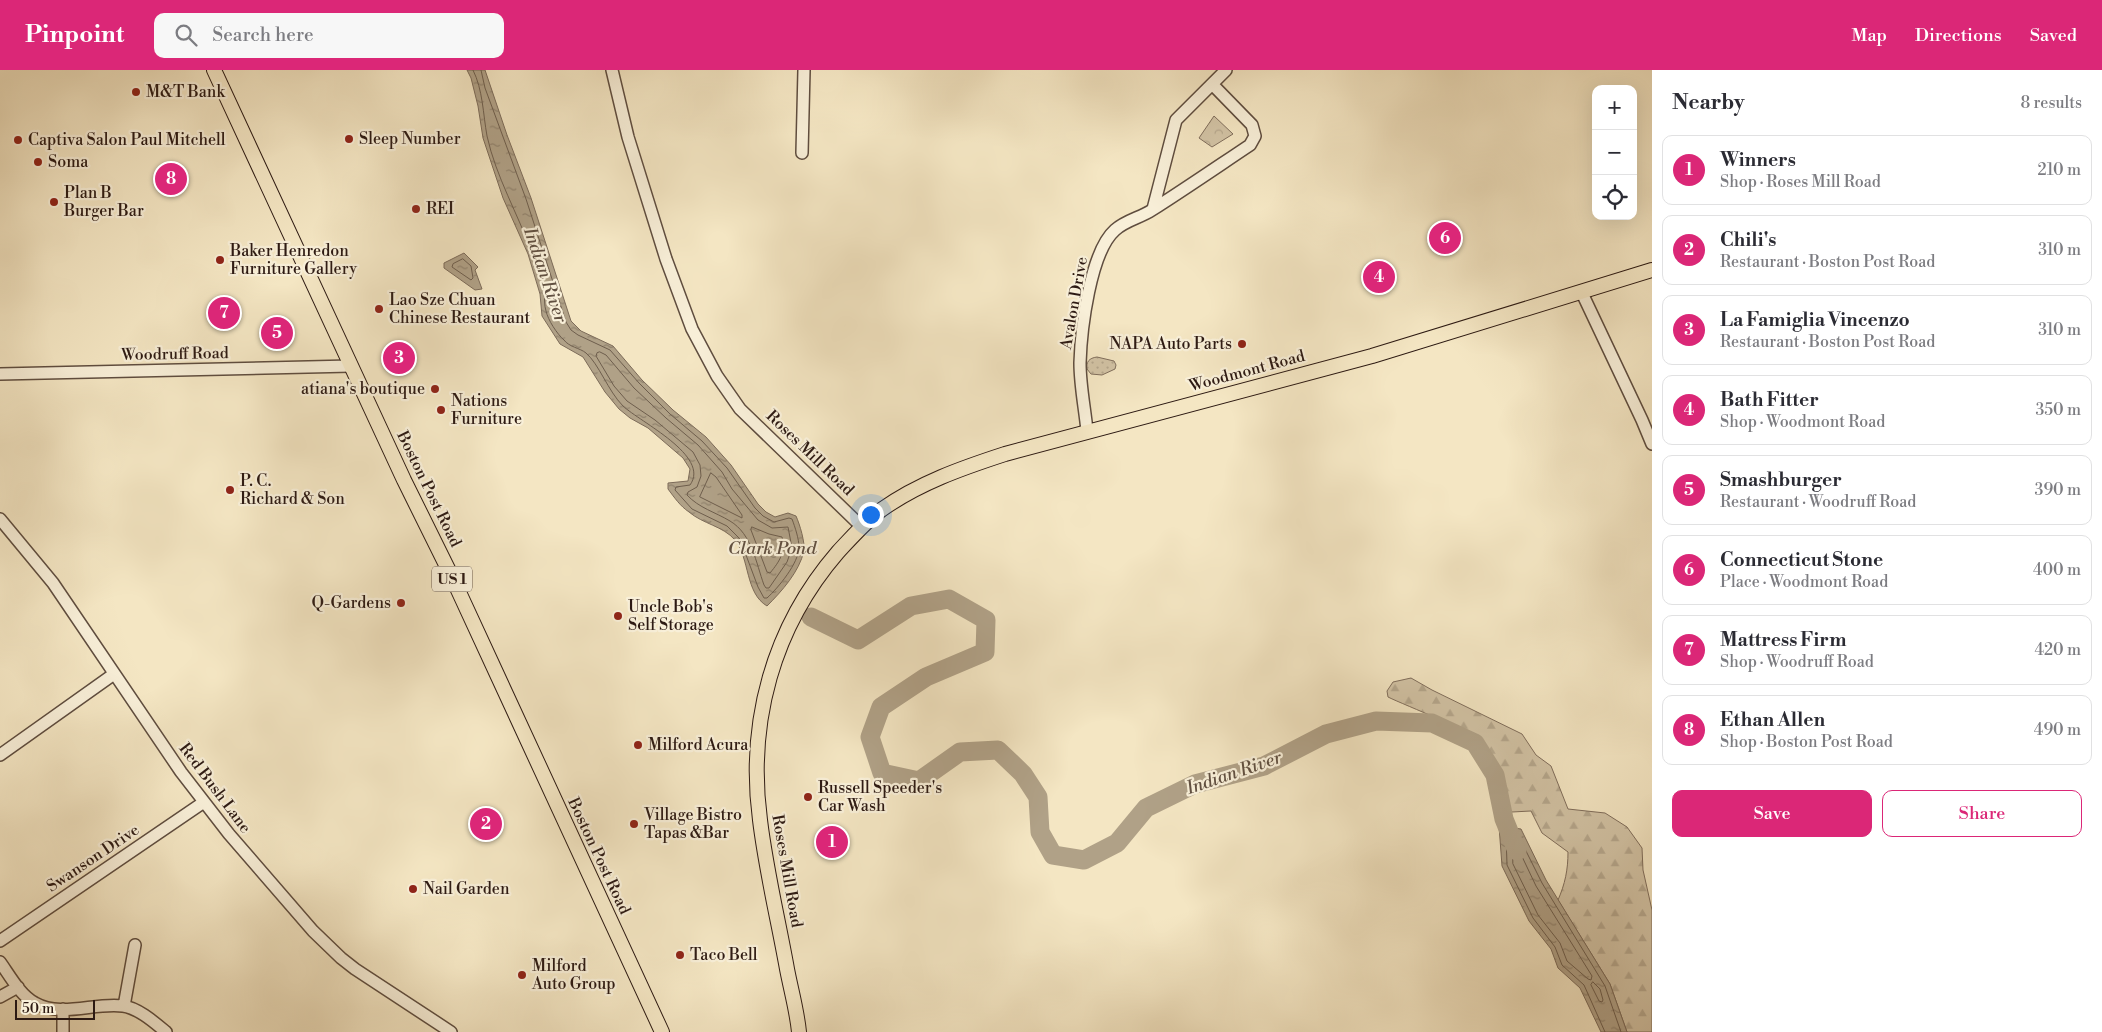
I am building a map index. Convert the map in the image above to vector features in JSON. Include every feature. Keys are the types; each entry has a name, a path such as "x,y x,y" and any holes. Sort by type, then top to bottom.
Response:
{"main road":[{"name":"Boston Post Road","path":"214,70 351,366 452,577 662,1032"},
{"name":"Woodmont Road","path":"861,526 902,497 954,471 1038,444 1372,356 1652,270"},
{"name":"Roses Mill Road","path":"798,1032 760,821 756,770 758,733 762,704 772,669 793,616 829,563 861,526"}],"street":[{"name":"Roses Mill Road","path":"612,70 628,137 666,259 692,329 717,376 740,410 861,526"},
{"path":"802,153 804,70"},
{"path":"1154,209 1176,120 1226,70"},
{"name":"Avalon Drive","path":"1087,431 1080,365 1082,337 1095,263 1102,246 1116,230 1154,209 1250,145 1255,136 1252,125 1212,84"},
{"path":"1582,293 1652,444"},
{"name":"Woodruff Road","path":"0,374 351,366"},
{"name":"Red Bush Lane","path":"0,519 53,583 181,772 229,834 324,944 363,975 451,1032"},
{"path":"0,755 114,674"},
{"name":"Swanson Drive","path":"0,940 204,802"},
{"path":"124,1006 135,945"},
{"path":"0,962 26,997 40,1006 63,1009 124,1006 144,1016 166,1032"},
{"path":"0,997 18,986"},
{"path":"63,1009 64,1032"}],"green space":[{"path":"1214,116 1233,134 1212,147 1199,138"},
{"path":"1097,357 1114,361 1115,369 1102,375 1091,374 1087,369 1087,364 1090,359"},
{"path":"1411,678 1522,734 1536,755 1551,766 1568,809 1605,813 1627,827 1642,848 1643,870 1652,910 1652,1032 1627,1032 1610,984 1558,900 1566,877 1568,852 1542,833 1531,811 1512,812 1498,807 1491,791 1483,748 1477,741 1454,727 1388,697 1387,691 1393,682"}],"water":[{"name":"Clark Pond","path":"467,70 485,70 531,198 571,321 581,331 613,346 642,380 673,410 706,437 731,465 758,504 766,512 775,517 788,513 796,516 804,543 802,559 789,581 767,606 755,593 740,548 735,540 725,531 686,510 668,489 668,483 688,481 690,469 683,458 648,428 619,409 605,392 583,357 560,344 542,316 540,294 528,254 503,198 483,138 478,106"},
{"path":"464,253 478,267 475,270 482,289 475,290 444,268 444,263"},
{"path":"1499,826 1521,829 1546,880 1610,984 1627,1032 1601,1032 1580,988 1558,968 1551,949 1529,921 1502,866"}],"waterway":[{"name":"Indian River","path":"811,617 858,640 911,606 949,599 986,620 985,652 926,677 881,707 870,737 882,773 919,781 960,752 998,750 1023,774 1038,797 1040,832 1053,855 1084,860 1117,843 1146,808 1195,784 1264,766 1326,734 1376,721 1432,723 1475,743 1495,775 1504,819 1517,851"}],"place":[{"name":"M&T Bank","path":"136,92"},
{"name":"Sleep Number","path":"349,139"},
{"name":"Captiva Salon Paul Mitchell","path":"18,140"},
{"name":"Soma","path":"38,162"},
{"name":"Ethan Allen","path":"171,179"},
{"name":"Plan B Burger Bar","path":"54,202"},
{"name":"REI","path":"416,209"},
{"name":"Connecticut Stone","path":"1445,238"},
{"name":"Baker Henredon Furniture Gallery","path":"220,260"},
{"name":"Bath Fitter","path":"1379,277"},
{"name":"Lao Sze Chuan Chinese Restaurant","path":"379,309"},
{"name":"Mattress Firm","path":"224,313"},
{"name":"Smashburger","path":"277,333"},
{"name":"NAPA Auto Parts","path":"1242,344"},
{"name":"La Famiglia Vincenzo","path":"399,358"},
{"name":"atiana's boutique","path":"435,389"},
{"name":"Nations Furniture","path":"441,410"},
{"name":"P. C. Richard & Son","path":"230,490"},
{"name":"Q-Gardens","path":"401,603"},
{"name":"Uncle Bob's Self Storage","path":"618,616"},
{"name":"Milford Acura","path":"638,745"},
{"name":"Russell Speeder's Car Wash","path":"808,797"},
{"name":"Chili's","path":"486,824"},
{"name":"Village Bistro Tapas &Bar","path":"634,824"},
{"name":"Winners","path":"832,842"},
{"name":"Nail Garden","path":"413,889"},
{"name":"Taco Bell","path":"680,955"},
{"name":"Milford Auto Group","path":"522,975"}]}
